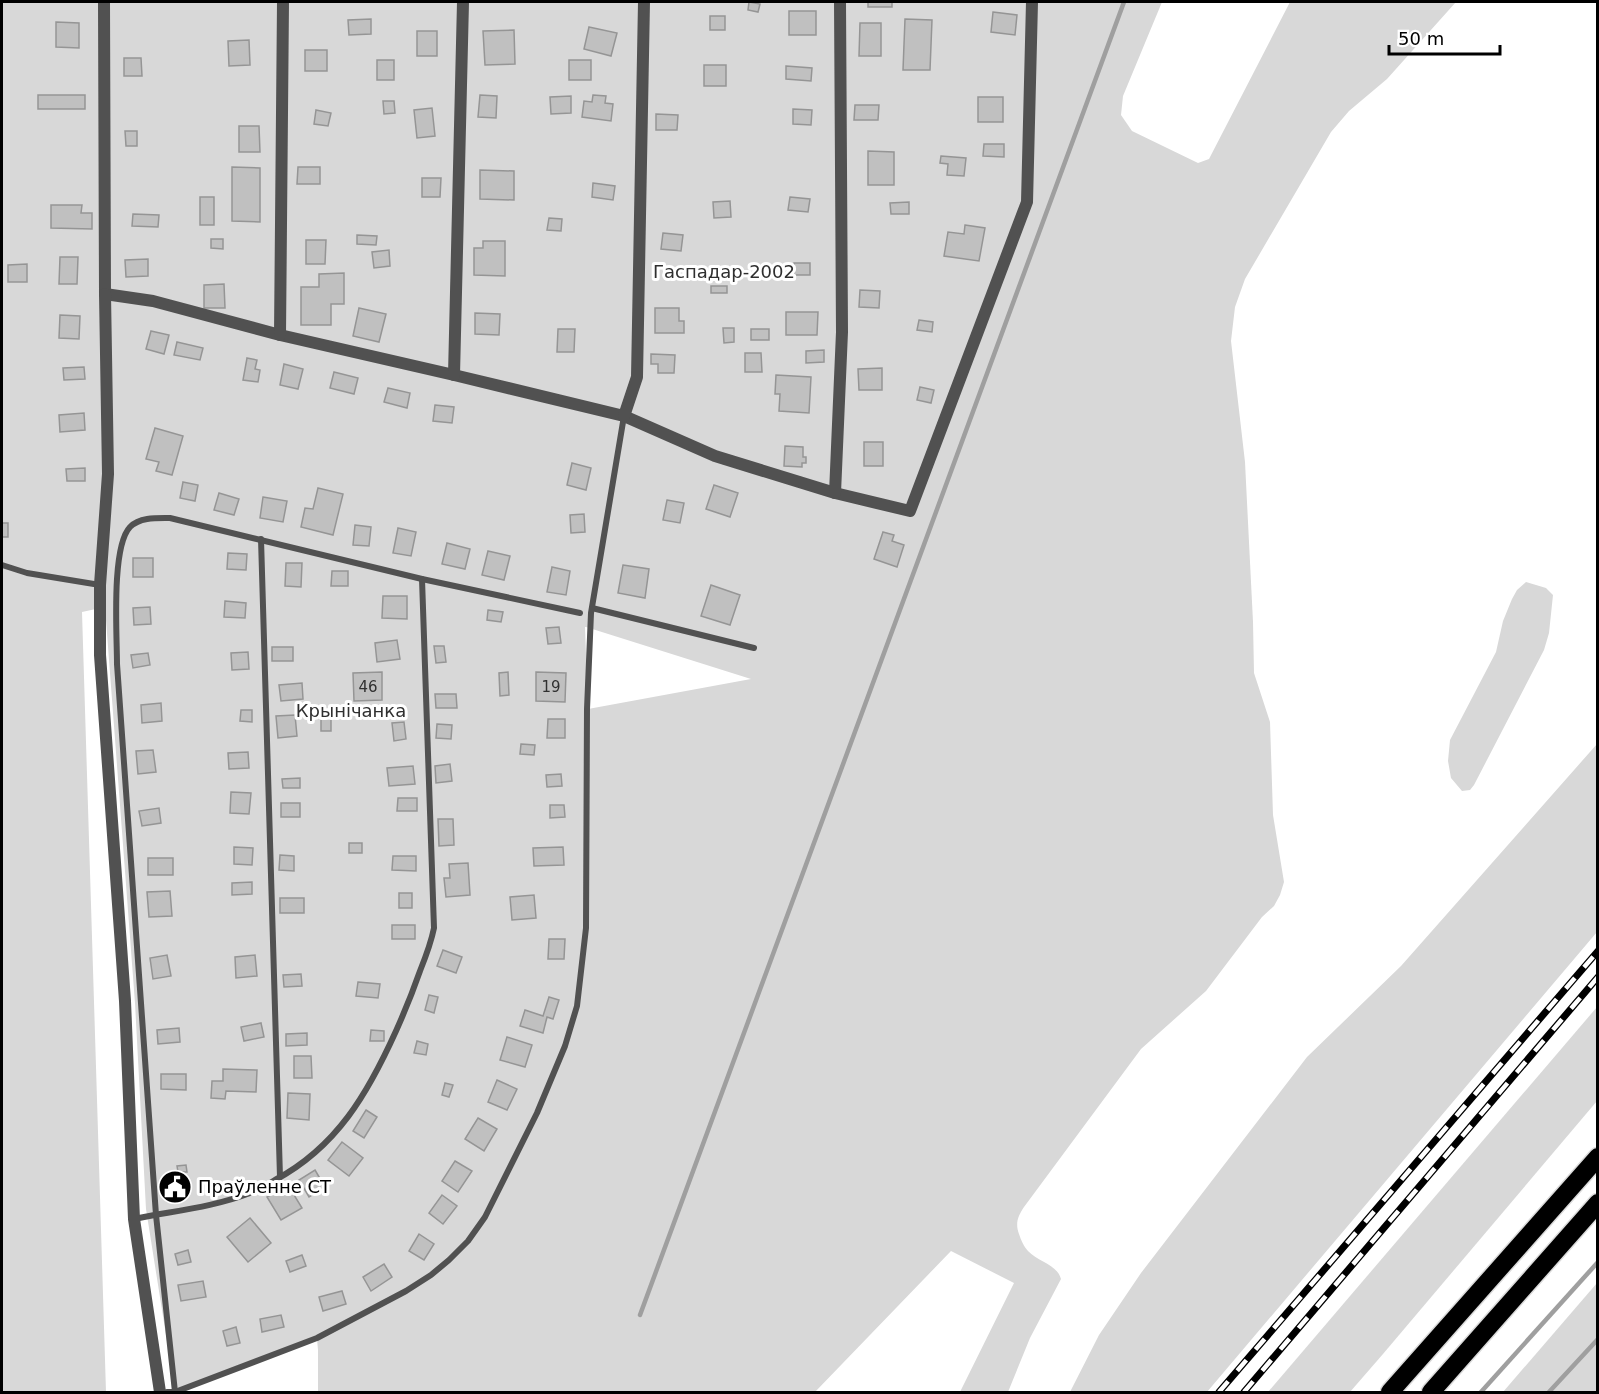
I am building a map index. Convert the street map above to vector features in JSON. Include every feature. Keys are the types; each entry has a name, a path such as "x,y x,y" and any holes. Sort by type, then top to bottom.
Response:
{"highway":[{"path":"1390,1392 1598,1157"},
{"path":"1431,1392 1598,1203"}],"street":[{"path":"104,2 108,474 99,585 100,655 125,1001 134,1219 160,1392"},
{"path":"280,335 283,2"},
{"path":"454,375 463,2"},
{"path":"624,416 637,377 644,2"},
{"path":"835,494 842,332 840,2"},
{"path":"105,294 153,301 280,335 624,416 715,456 835,494 910,511 1027,202 1032,2"}],"lane":[{"path":"580,613 422,579 170,518 142,520 131,526 123,537 117,572 117,664 156,1215 171,1392 317,1338 406,1291 431,1275 468,1241 485,1217 537,1113 565,1046 577,1006 586,928 587,709 592,608 624,416"},
{"path":"261,539 280,1178"},
{"path":"2,565 27,573 99,585"},
{"path":"134,1219 224,1202 252,1192 280,1178 320,1149 335,1133 362,1099 384,1059 431,943 434,928 422,579"},
{"path":"592,608 754,648"}],"green space":[{"path":"2,2 1162,2 1123,96 1121,115 1132,131 1198,163 1209,159 1290,2 1456,2 1387,79 1349,111 1331,132 1245,279 1235,307 1231,341 1245,462 1254,673 1270,722 1273,815 1284,882 1274,906 1262,917 1206,991 1141,1049 1020,1213 1017,1226 1025,1248 1056,1270 1061,1279 1030,1338 1008,1392 960,1392 1014,1283 951,1251 815,1392 318,1392 317,1339 175,1392 146,1209 135,1003 105,607 82,612 106,1392 2,1392","holes":["585,627 751,679 588,709"]},
{"path":"1526,582 1546,588 1553,595 1549,633 1544,650 1474,785 1470,790 1462,791 1451,778 1448,761 1450,740 1496,652 1503,621 1512,599 1517,590"},
{"path":"1597,744 1597,932 1207,1392 1070,1392 1099,1335 1141,1273 1307,1057 1401,966"},
{"path":"1597,1007 1597,1101 1383,1354 1350,1392 1268,1392"},
{"path":"1597,1283 1597,1392 1503,1392"}],"building":[{"path":"749,2 760,4 758,12 748,10"},
{"path":"868,2 892,2 892,7 868,7"},
{"path":"789,11 816,11 816,35 789,35"},
{"path":"993,12 1017,15 1015,35 991,32"},
{"path":"710,16 725,16 725,30 710,30"},
{"path":"371,19 371,34 349,35 348,20"},
{"path":"905,19 932,20 930,70 903,70"},
{"path":"56,22 79,23 79,48 56,47"},
{"path":"860,23 881,23 881,56 859,56"},
{"path":"589,27 617,33 611,56 584,49"},
{"path":"514,30 515,64 485,65 483,31"},
{"path":"417,31 437,31 437,56 417,56"},
{"path":"249,40 250,65 229,66 228,41"},
{"path":"305,50 327,50 327,71 305,71"},
{"path":"124,58 141,58 142,76 124,76"},
{"path":"377,60 394,60 394,80 377,80"},
{"path":"569,60 591,60 591,80 569,80"},
{"path":"704,65 726,65 726,86 704,86"},
{"path":"786,66 812,68 811,81 786,79"},
{"path":"38,95 85,95 85,109 38,109"},
{"path":"480,95 497,96 496,118 478,117"},
{"path":"593,95 606,96 605,103 613,104 611,121 582,117 584,101 592,102"},
{"path":"571,96 571,113 551,114 550,97"},
{"path":"978,97 1003,97 1003,122 978,122"},
{"path":"383,101 394,101 395,113 384,114"},
{"path":"855,105 879,105 878,120 854,120"},
{"path":"432,108 435,136 417,138 414,110"},
{"path":"793,109 812,110 811,125 793,124"},
{"path":"316,110 331,113 328,126 314,124"},
{"path":"656,114 678,115 677,130 656,130"},
{"path":"239,126 259,126 260,152 239,152"},
{"path":"125,131 137,131 137,146 126,146"},
{"path":"984,144 1004,144 1004,157 983,156"},
{"path":"868,151 894,152 894,185 868,185"},
{"path":"941,156 966,158 964,176 947,175 948,164 940,163"},
{"path":"232,167 260,168 260,222 232,221"},
{"path":"298,167 320,167 320,184 297,184"},
{"path":"480,170 514,171 514,200 480,199"},
{"path":"422,178 441,178 440,197 422,197"},
{"path":"593,183 615,186 613,200 592,197"},
{"path":"200,197 214,197 214,225 200,225"},
{"path":"790,197 810,199 808,212 788,210"},
{"path":"730,201 731,217 714,218 713,202"},
{"path":"909,202 909,214 891,214 890,203"},
{"path":"51,205 82,205 81,213 92,213 92,229 51,228"},
{"path":"133,214 159,215 158,227 132,226"},
{"path":"549,218 562,219 561,231 547,230"},
{"path":"965,225 985,228 979,261 944,256 948,232 964,234"},
{"path":"663,233 683,235 681,251 661,249"},
{"path":"357,235 377,236 376,245 357,244"},
{"path":"211,239 223,239 223,249 211,248"},
{"path":"306,240 326,240 325,264 306,264"},
{"path":"483,241 505,241 505,276 474,275 474,248 483,248"},
{"path":"389,250 390,266 374,268 372,252"},
{"path":"60,257 78,257 77,284 59,284"},
{"path":"148,259 148,276 126,277 125,260"},
{"path":"794,263 810,263 810,275 794,275"},
{"path":"27,264 27,282 8,282 8,265"},
{"path":"344,273 344,304 331,304 331,325 301,325 301,287 319,287 319,274"},
{"path":"224,284 225,308 204,308 204,285"},
{"path":"711,286 727,286 727,293 711,293"},
{"path":"860,290 880,291 879,308 859,307"},
{"path":"359,308 386,314 379,342 353,336"},
{"path":"655,308 679,308 679,321 684,321 684,333 655,333"},
{"path":"786,312 818,312 817,335 786,335"},
{"path":"475,313 500,314 499,335 475,334"},
{"path":"60,315 80,316 79,339 59,338"},
{"path":"919,320 933,322 932,332 917,330"},
{"path":"723,328 734,328 734,342 724,343"},
{"path":"558,329 575,329 574,352 557,352"},
{"path":"751,329 769,329 769,340 751,340"},
{"path":"151,331 169,335 164,354 146,349"},
{"path":"177,342 203,348 200,360 174,355"},
{"path":"824,350 824,362 806,363 806,351"},
{"path":"745,353 761,353 762,372 745,372"},
{"path":"651,354 675,355 674,373 658,373 658,364 651,364"},
{"path":"247,358 257,360 255,369 260,370 258,382 243,380"},
{"path":"284,364 303,369 298,389 280,385"},
{"path":"84,367 85,379 64,380 63,368"},
{"path":"882,368 882,390 859,390 858,369"},
{"path":"334,372 358,378 354,394 330,388"},
{"path":"776,375 811,377 809,413 779,411 780,394 775,394"},
{"path":"920,387 934,390 931,403 917,400"},
{"path":"388,388 410,393 407,408 384,402"},
{"path":"435,405 454,407 452,423 433,421"},
{"path":"84,413 85,430 60,432 59,415"},
{"path":"155,428 183,436 172,475 156,471 159,462 146,459"},
{"path":"864,442 883,442 883,466 864,466"},
{"path":"785,446 803,447 803,457 806,457 806,463 802,463 802,467 784,466"},
{"path":"572,463 591,468 586,490 567,485"},
{"path":"85,468 85,481 67,481 66,469"},
{"path":"183,482 198,485 195,501 180,498"},
{"path":"714,485 738,493 730,517 706,509"},
{"path":"318,488 343,494 333,535 301,527 305,508 313,509"},
{"path":"219,493 239,499 234,515 214,510"},
{"path":"263,497 287,501 283,522 260,518"},
{"path":"667,500 684,503 680,523 663,520"},
{"path":"584,514 585,532 571,533 570,515"},
{"path":"2,523 8,523 8,537 2,537"},
{"path":"355,525 371,527 369,546 353,545"},
{"path":"398,528 416,532 411,556 393,553"},
{"path":"883,532 894,535 892,541 904,545 897,567 874,559"},
{"path":"447,543 470,549 465,569 442,564"},
{"path":"488,551 510,556 504,580 482,575"},
{"path":"228,553 247,554 246,570 227,569"},
{"path":"133,558 153,558 153,577 133,577"},
{"path":"286,563 302,563 301,587 285,586"},
{"path":"623,565 649,569 645,598 618,593"},
{"path":"552,567 570,571 566,595 547,592"},
{"path":"332,571 348,571 348,586 331,586"},
{"path":"711,585 740,595 730,625 701,616"},
{"path":"383,596 407,596 407,619 382,618"},
{"path":"225,601 246,603 245,618 224,617"},
{"path":"150,607 151,624 134,625 133,608"},
{"path":"488,610 503,612 501,622 487,620"},
{"path":"559,627 561,643 548,644 546,628"},
{"path":"397,640 400,659 377,662 375,643"},
{"path":"434,646 444,646 446,662 436,663"},
{"path":"272,647 293,647 293,661 272,661"},
{"path":"248,652 249,669 232,670 231,653"},
{"path":"148,653 150,665 133,668 131,655"},
{"path":"382,672 382,700 354,701 353,673"},
{"path":"508,672 509,695 500,696 499,673"},
{"path":"536,672 566,673 565,702 536,701"},
{"path":"302,683 303,699 281,701 279,685"},
{"path":"435,694 456,694 457,708 436,708"},
{"path":"161,703 162,721 142,723 141,705"},
{"path":"241,710 252,710 252,722 240,721"},
{"path":"295,715 297,736 278,738 276,716"},
{"path":"321,719 331,719 331,731 321,731"},
{"path":"548,719 565,719 565,738 547,738"},
{"path":"404,722 406,739 394,741 392,723"},
{"path":"437,724 452,725 451,739 436,738"},
{"path":"521,744 535,745 534,755 520,754"},
{"path":"153,750 156,772 138,774 136,751"},
{"path":"248,752 249,768 229,769 228,753"},
{"path":"450,764 452,781 436,783 435,766"},
{"path":"413,766 415,784 389,786 387,768"},
{"path":"561,774 562,786 547,787 546,775"},
{"path":"300,778 300,788 283,788 282,779"},
{"path":"231,792 251,793 249,814 230,813"},
{"path":"398,798 417,798 417,811 397,811"},
{"path":"281,803 300,803 300,817 281,817"},
{"path":"550,805 564,805 565,817 550,818"},
{"path":"159,808 161,823 142,826 139,811"},
{"path":"438,819 453,819 454,845 439,846"},
{"path":"349,843 362,843 362,853 349,853"},
{"path":"234,847 253,848 252,865 234,864"},
{"path":"563,847 564,865 534,866 533,848"},
{"path":"280,855 294,856 294,871 279,870"},
{"path":"393,856 416,856 416,871 392,870"},
{"path":"148,858 173,858 173,875 148,875"},
{"path":"468,863 470,895 446,897 444,878 450,878 449,864"},
{"path":"252,882 252,894 232,895 232,883"},
{"path":"170,891 172,916 149,917 147,892"},
{"path":"399,893 412,893 412,908 399,908"},
{"path":"534,895 536,918 512,920 510,897"},
{"path":"280,898 304,898 304,913 280,913"},
{"path":"392,925 415,925 415,939 392,939"},
{"path":"549,939 565,939 564,959 548,959"},
{"path":"443,950 462,957 456,973 437,966"},
{"path":"167,955 171,976 153,979 150,958"},
{"path":"255,955 257,976 236,978 235,957"},
{"path":"301,974 302,986 284,987 283,975"},
{"path":"358,982 380,984 378,998 356,996"},
{"path":"429,995 438,997 434,1013 425,1010"},
{"path":"549,997 559,1000 553,1019 547,1017 543,1033 520,1026 525,1010 543,1016"},
{"path":"261,1023 264,1037 244,1041 241,1027"},
{"path":"179,1028 180,1042 158,1044 157,1030"},
{"path":"371,1030 384,1031 384,1041 370,1041"},
{"path":"307,1033 307,1045 286,1046 286,1034"},
{"path":"507,1037 532,1045 525,1067 500,1060"},
{"path":"417,1041 428,1044 426,1055 414,1053"},
{"path":"294,1056 311,1056 312,1078 294,1078"},
{"path":"223,1069 257,1070 256,1092 226,1091 225,1099 211,1098 212,1081 223,1081"},
{"path":"161,1074 186,1074 186,1090 161,1089"},
{"path":"497,1080 517,1089 507,1110 488,1102"},
{"path":"445,1083 453,1085 449,1097 442,1095"},
{"path":"288,1093 310,1094 309,1120 287,1118"},
{"path":"366,1110 377,1117 364,1138 353,1131"},
{"path":"478,1118 497,1129 484,1151 465,1139"},
{"path":"342,1142 363,1158 349,1176 328,1160"},
{"path":"455,1161 472,1171 458,1192 442,1181"},
{"path":"186,1165 187,1172 178,1172 177,1166"},
{"path":"315,1170 325,1187 309,1197 299,1180"},
{"name":"Праўленне СТ","path":"169,1177 178,1177 181,1196 173,1198"},
{"path":"288,1185 302,1208 281,1220 267,1197"},
{"path":"442,1195 457,1206 443,1224 429,1213"},
{"path":"250,1218 271,1243 248,1262 227,1237"},
{"path":"419,1234 434,1244 424,1260 409,1251"},
{"path":"188,1250 191,1262 178,1265 175,1254"},
{"path":"302,1255 306,1266 290,1272 286,1261"},
{"path":"384,1264 392,1277 371,1291 363,1277"},
{"path":"203,1281 206,1297 181,1301 178,1285"},
{"path":"342,1291 346,1304 323,1311 319,1297"},
{"path":"281,1315 284,1327 262,1332 260,1319"},
{"path":"236,1327 240,1343 227,1346 223,1331"}],"waterway":[{"path":"640,1315 1124,2"},
{"path":"1481,1392 1598,1262"},
{"path":"1549,1392 1598,1339"}],"railway":[{"path":"1219,1392 1598,951"},
{"path":"1244,1392 1598,977"}],"place":[{"name":"Праўленне СТ","path":"175,1187"}],"park label":[{"name":"Гаспадар-2002","path":"724,272"},
{"name":"Крынічанка","path":"351,711"}]}
